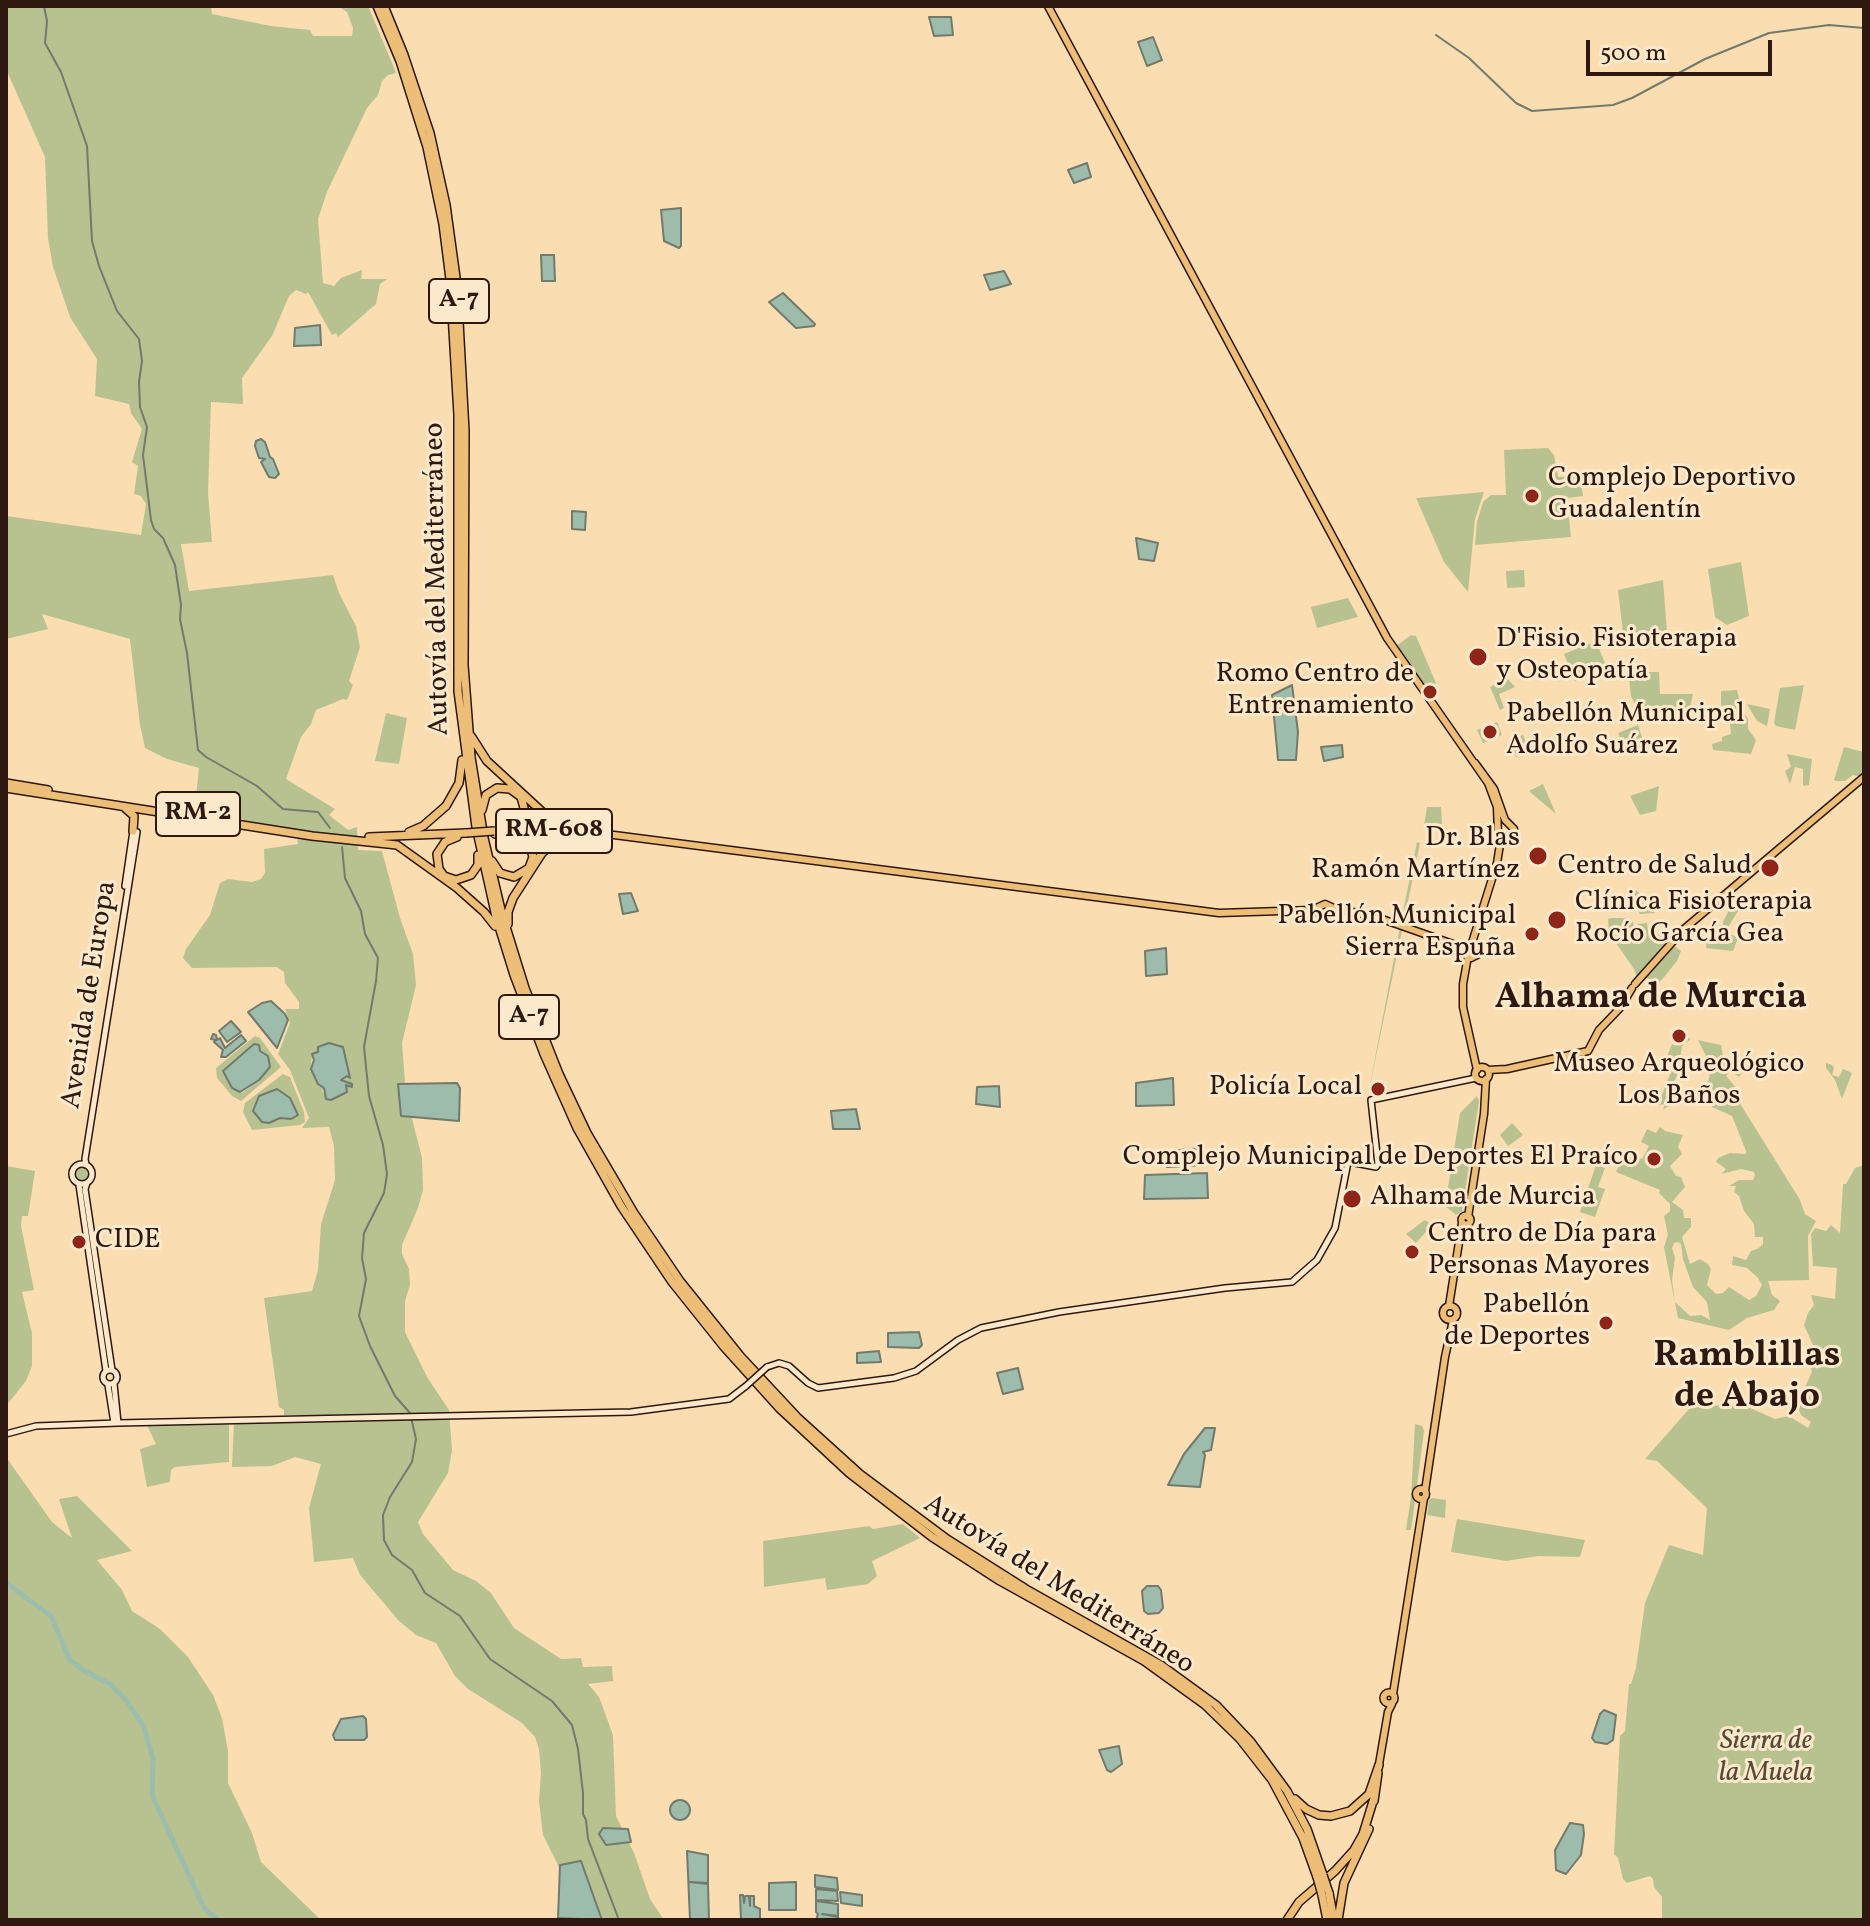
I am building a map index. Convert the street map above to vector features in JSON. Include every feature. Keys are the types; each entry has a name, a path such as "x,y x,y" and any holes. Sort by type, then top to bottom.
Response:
{"highway":[{"name":"Autovía del Mediterráneo","path":"377,6 403,71 427,147 443,224 450,279 458,400 462,694 476,827 503,942 544,1054 599,1168 672,1282 754,1381 828,1454 916,1525 1000,1581 1159,1671 1240,1735 1287,1791 1307,1829 1325,1894 1336,1920"},
{"name":"Autovía del Mediterráneo","path":"384,6 430,133 446,205 457,285 465,407 462,694 488,859 510,941 534,1011 582,1122 641,1226 706,1316 797,1417 860,1474 919,1520 1004,1576 1161,1665 1202,1694 1265,1760 1320,1876"},
{"path":"462,694 489,851 534,1011"},
{"path":"391,836 423,826 446,806 459,783 462,694"},
{"path":"471,736 482,756 550,819 588,833"},
{"path":"462,755 478,865 465,879 450,879 439,869 437,854 445,842 467,835"},
{"name":"RM-2","path":"6,787 360,837 467,835"},
{"name":"RM-2","path":"6,787 312,836 361,840 495,833"},
{"path":"481,812 484,799 493,790 510,789 521,797 524,808 520,819 512,828 495,833"},
{"path":"88,801 131,812 135,832"},
{"path":"135,832 142,815 161,812"},
{"path":"489,851 497,870 507,876 523,873 532,862 533,852 527,840 516,835 495,833"},
{"path":"508,926 508,912 513,898 542,853 566,836 588,833"},
{"path":"361,840 397,845 405,850 484,912 503,942"},
{"path":"1287,1791 1315,1814 1331,1816 1344,1813 1364,1800 1378,1769"},
{"path":"1336,1920 1344,1883 1366,1838 1378,1769"},
{"path":"1288,1920 1299,1902 1354,1850 1363,1834 1374,1798"},
{"path":"1288,1920 1351,1859 1365,1837 1372,1816"},
{"name":"Autovía del Mediterráneo","path":"1325,1894 1327,1920"}],"main road":[{"path":"1048,6 1393,647 1494,789 1514,832 1504,839 1463,984 1463,1007 1482,1074 1484,1114 1452,1307 1457,1315 1450,1320 1390,1694 1395,1699 1389,1704 1378,1769"},
{"path":"1475,763 1492,791 1504,839"},
{"path":"6,1434 36,1426 116,1423 631,1412 729,1399 767,1367 779,1363 789,1366 818,1388 894,1378 916,1371 958,1340 981,1328 1059,1312 1225,1288 1292,1282 1317,1260 1334,1230 1348,1162 1377,1167 1379,1159 1371,1100 1589,1050 1597,1033 1627,998 1632,986 1680,933 1864,777"},
{"path":"1499,827 1508,824"},
{"name":"Avenida de Europa","path":"83,1164 135,832"},
{"path":"495,833 614,835 1219,913 1321,910 1325,904 1333,909 1395,922 1470,951"},
{"path":"83,1184 73,1180 71,1173 74,1167 83,1164 92,1174 83,1184 109,1371 103,1379 110,1384 116,1423"},
{"path":"1450,1320 1443,1314 1452,1307"},
{"path":"109,1371 117,1376 110,1384"}],"green space":[{"path":"6,6 211,6 212,14 310,30 313,36 352,36 353,28 347,12 338,6 368,6 396,73 382,81 378,95 367,108 327,192 318,219 323,283 334,286 341,278 362,270 361,279 387,279 380,284 376,304 338,337 336,333 332,335 308,292 296,290 289,296 272,336 242,378 243,404 211,402 208,493 212,542 181,544 189,591 333,575 356,626 360,647 349,681 353,685 347,700 316,710 311,724 301,737 286,779 335,809 329,815 348,830 357,827 358,850 382,851 413,954 416,985 402,1043 406,1095 422,1158 423,1190 402,1245 410,1285 405,1301 405,1332 427,1377 449,1410 452,1450 448,1473 418,1522 423,1534 453,1570 476,1581 491,1593 514,1628 561,1659 581,1658 583,1667 612,1666 613,1681 588,1684 599,1697 613,1735 616,1816 634,1853 650,1899 664,1920 577,1920 565,1879 543,1835 539,1801 541,1773 535,1737 522,1723 468,1689 455,1676 436,1643 416,1635 399,1621 360,1575 353,1558 314,1562 309,1508 321,1464 295,1457 272,1466 232,1467 234,1422 353,1416 284,1415 284,1410 279,1407 264,1298 312,1291 318,1270 321,1224 335,1180 334,1146 329,1127 302,1128 309,1118 290,1070 278,1054 290,1023 285,1009 299,1009 299,1002 285,983 284,972 277,967 192,968 183,958 210,915 220,883 228,879 252,882 261,879 265,873 264,849 298,844 296,829 206,815 206,811 212,809 195,806 199,768 167,759 145,748 130,639 42,614 48,629 6,639 6,516 141,535 146,504 141,496 134,494 138,466 132,462 142,429 129,404 95,396 97,359 70,317 53,267 48,238 45,157 6,69","holes":["317,1050 329,1066 330,1077 323,1081 331,1088 332,1100 327,1099 322,1091 324,1088 318,1084 311,1069 312,1054"]},
{"name":"Complejo Deportivo Guadalentín","path":"1548,448 1554,455 1558,477 1580,476 1583,496 1567,498 1571,537 1475,545 1483,502 1491,495 1506,495 1504,450"},
{"path":"1484,492 1475,519 1468,592 1444,562 1416,498"},
{"path":"1741,562 1749,616 1727,625 1715,617 1708,569"},
{"path":"1524,570 1525,587 1507,588 1506,571"},
{"path":"1663,580 1667,632 1623,633 1618,590"},
{"path":"1348,598 1358,617 1317,628 1311,607"},
{"path":"1411,635 1416,636 1436,683 1427,689 1396,646"},
{"path":"1596,641 1607,668 1575,681 1564,654"},
{"path":"1628,669 1659,672 1660,694 1693,694 1689,713 1680,711 1644,723 1631,696"},
{"path":"1507,678 1515,687 1499,694 1504,708 1500,710 1490,687"},
{"path":"1804,685 1795,730 1776,726 1780,688"},
{"path":"1737,690 1742,710 1748,719 1748,729 1756,740 1751,754 1713,750 1712,744 1731,734 1728,705 1721,706 1721,691"},
{"path":"1747,704 1770,709 1767,726 1757,721"},
{"path":"386,713 407,718 399,764 375,761"},
{"name":"Pabellón Municipal Adolfo Suárez","path":"1497,722 1502,735 1483,743 1477,730"},
{"path":"1638,725 1644,744 1627,753 1618,733"},
{"path":"1523,735 1529,751 1516,757 1509,741"},
{"path":"1844,747 1864,752 1864,774 1836,781 1834,780"},
{"path":"1787,754 1812,759 1809,785 1803,786 1803,769 1795,767 1790,784 1785,771 1791,767"},
{"path":"1543,784 1556,814 1529,791"},
{"path":"1659,786 1656,811 1640,815 1630,796"},
{"path":"1427,807 1441,807 1442,824 1424,825"},
{"path":"1417,842 1420,843 1368,1095 1400,927"},
{"path":"1636,890 1655,913 1640,914 1632,900"},
{"path":"1741,894 1738,904 1741,906 1727,929 1728,933 1738,938 1733,951 1706,948 1708,931 1715,935 1720,925 1723,926 1733,902 1736,903"},
{"path":"1631,918 1635,928 1638,924 1647,923 1648,931 1657,933 1669,943 1638,980 1609,933 1608,919"},
{"path":"1673,945 1681,951 1660,982 1645,977"},
{"path":"255,1036 260,1038 281,1067 241,1101 232,1096 217,1078 216,1068","holes":["259,1045 260,1051 269,1058 270,1067 242,1093 232,1088 223,1071 252,1046"]},
{"path":"1683,1036 1691,1039 1682,1046 1677,1076 1671,1087 1670,1105 1663,1110 1665,1104 1658,1105 1674,1064 1666,1059 1672,1044 1676,1046"},
{"path":"1698,1040 1721,1045 1723,1056 1726,1055 1730,1063 1734,1062 1738,1068 1741,1067 1743,1071 1739,1077 1730,1071 1726,1076 1737,1089 1741,1105 1800,1200 1805,1214 1816,1221 1808,1236 1809,1280 1768,1281 1772,1295 1780,1301 1774,1310 1747,1318 1729,1330 1678,1318 1664,1247 1668,1235 1664,1216 1670,1211 1670,1204 1659,1193 1660,1190 1616,1172 1624,1155 1642,1159 1649,1146 1641,1142 1647,1129 1656,1133 1660,1127 1683,1135 1678,1147 1682,1154 1670,1166 1676,1176 1681,1177 1685,1187 1672,1202 1683,1210 1684,1218 1691,1218 1691,1227 1682,1237 1690,1264 1700,1259 1708,1264 1711,1269 1707,1285 1716,1294 1723,1293 1729,1287 1749,1300 1756,1296 1762,1285 1758,1278 1747,1268 1732,1265 1733,1256 1746,1260 1751,1251 1763,1244 1763,1237 1755,1237 1754,1224 1734,1192 1736,1186 1729,1186 1739,1180 1753,1180 1755,1175 1741,1169 1721,1174 1726,1169 1716,1162 1730,1153 1746,1154 1746,1151 1732,1116 1712,1107 1715,1099 1708,1096 1713,1090 1708,1083 1710,1072","holes":["1674,1243 1681,1244 1693,1287 1707,1302 1710,1320 1701,1315 1690,1316 1675,1302 1672,1280 1675,1258 1672,1248"]},
{"path":"1826,1063 1834,1068 1832,1075 1839,1077 1843,1069 1852,1073 1842,1099 1835,1080 1826,1068"},
{"path":"283,1074 290,1077 305,1122 252,1130 243,1112 245,1103","holes":["275,1089 290,1098 298,1114 291,1119 280,1118 266,1123 256,1117 253,1109 260,1095"]},
{"path":"1477,1096 1479,1101 1462,1211 1456,1215 1445,1206 1460,1113"},
{"path":"1512,1123 1523,1135 1508,1146 1500,1135"},
{"path":"78,1165 86,1165 91,1174 89,1181 78,1183 73,1178 73,1170"},
{"path":"1596,1165 1605,1168 1598,1187 1605,1189 1595,1217 1580,1212"},
{"name":"Sierra de la Muela","path":"1864,1165 1864,1920 1662,1920 1662,1897 1654,1887 1653,1879 1650,1876 1627,1883 1614,1854 1620,1736 1625,1731 1629,1684 1636,1668 1645,1603 1669,1545 1703,1555 1707,1508 1657,1461 1645,1459 1690,1408 1704,1405 1748,1407 1775,1419 1789,1416 1808,1428 1811,1422 1801,1415 1797,1405 1812,1372 1809,1355 1813,1345 1804,1325 1814,1305 1811,1295 1835,1299 1837,1268 1813,1266 1811,1234 1815,1228 1826,1231 1831,1225 1840,1233 1843,1184 1855,1168"},
{"path":"6,1166 35,1171 28,1216 22,1216 21,1226 34,1290 22,1292 32,1333 32,1366 26,1381 6,1406"},
{"path":"1425,1220 1432,1225 1416,1243 1406,1234"},
{"path":"227,1423 229,1462 175,1467 171,1470 170,1482 147,1487 140,1449 156,1444 147,1425"},
{"path":"1415,1424 1422,1426 1424,1431 1417,1485 1413,1491 1415,1501 1411,1530 1406,1530 1411,1497"},
{"path":"6,1457 52,1522 72,1538 59,1499 77,1496 132,1551 97,1560 122,1590 132,1611 160,1629 188,1657 213,1695 222,1718 228,1751 228,1783 252,1833 261,1862 321,1920 6,1920"},
{"path":"1432,1498 1446,1500 1445,1518 1427,1515"},
{"path":"1457,1519 1585,1540 1580,1557 1538,1556 1506,1561 1451,1552"},
{"path":"903,1524 920,1538 872,1561 877,1576 868,1584 827,1590 825,1578 764,1587 763,1541"}],"shaded area":[{"path":"929,17 951,17 953,35 934,36"},
{"path":"1153,37 1162,60 1147,66 1138,42"},
{"path":"1087,163 1091,177 1074,183 1068,170"},
{"path":"681,208 679,248 664,241 661,210"},
{"path":"541,255 554,255 555,281 542,281"},
{"path":"1004,271 1011,284 990,290 984,275"},
{"path":"783,293 814,326 796,328 769,302"},
{"path":"320,325 321,345 294,346 295,328"},
{"path":"261,439 279,474 275,478 269,477 261,462 265,459 259,458 255,446 256,441"},
{"path":"572,511 586,512 585,530 572,529"},
{"path":"1136,538 1158,543 1154,561 1139,559"},
{"path":"1292,685 1298,732 1296,760 1278,760 1272,695"},
{"path":"1342,745 1343,757 1324,761 1321,747"},
{"path":"631,893 638,911 623,914 619,894"},
{"path":"1166,948 1167,974 1146,976 1145,951"},
{"path":"271,1001 288,1020 277,1048 248,1012"},
{"path":"231,1021 241,1032 227,1042 219,1031"},
{"path":"213,1034 217,1040 220,1038 225,1048 241,1035 246,1041 226,1057 221,1057 223,1050 214,1042 216,1040 211,1039"},
{"path":"329,1043 343,1047 350,1078 347,1076 341,1080 352,1084 352,1087 346,1085 347,1092 331,1100 326,1099 324,1088 318,1084 311,1069 312,1054 318,1052 318,1047"},
{"path":"254,1044 259,1045 260,1051 268,1056 270,1067 259,1080 240,1092 232,1088 223,1071"},
{"path":"1173,1078 1174,1105 1136,1106 1136,1083"},
{"path":"457,1083 460,1088 459,1121 401,1116 398,1084"},
{"path":"999,1086 1000,1107 976,1104 977,1087"},
{"path":"277,1089 290,1098 298,1115 291,1119 262,1122 253,1111 259,1096"},
{"path":"856,1109 860,1129 833,1129 831,1111"},
{"path":"1203,1148 1203,1165 1167,1167 1167,1151"},
{"path":"1207,1173 1208,1198 1144,1199 1145,1175"},
{"path":"919,1332 922,1345 919,1348 888,1347 888,1333"},
{"path":"879,1351 881,1362 857,1363 857,1353"},
{"path":"1018,1368 1023,1389 1003,1394 997,1373"},
{"path":"1205,1428 1215,1428 1211,1450 1203,1452 1200,1487 1168,1485 1184,1454"},
{"path":"1147,1586 1158,1586 1161,1590 1163,1608 1159,1613 1148,1614 1144,1611 1142,1591"},
{"path":"1604,1710 1616,1715 1613,1740 1607,1744 1595,1742 1592,1738"},
{"path":"363,1716 367,1737 364,1740 335,1740 333,1735 341,1719"},
{"path":"1119,1746 1122,1764 1111,1772 1107,1770 1099,1750"},
{"path":"680,1800 687,1803 690,1810 687,1817 680,1820 673,1817 670,1810 673,1803"},
{"path":"1570,1823 1583,1825 1584,1834 1581,1855 1566,1874 1556,1870 1555,1850"},
{"path":"603,1828 628,1829 631,1842 606,1845 599,1834"},
{"path":"687,1851 708,1855 708,1883 690,1882 708,1884 709,1920 690,1920"},
{"path":"581,1861 602,1920 558,1918 560,1865"},
{"path":"815,1875 837,1878 838,1890 815,1887"},
{"path":"796,1882 796,1910 769,1910 769,1883"},
{"path":"816,1889 837,1891 838,1901 816,1900"},
{"path":"840,1892 862,1895 862,1906 841,1903"},
{"path":"740,1895 743,1895 744,1903 745,1896 749,1896 750,1906 750,1896 754,1896 754,1906 760,1909 760,1920 741,1920"},
{"path":"816,1901 838,1904 838,1916 822,1914 838,1917 839,1920 816,1920"}],"waterway":[{"path":"44,6 47,21 45,43 61,72 87,146 92,241 99,266 117,311 139,339 142,361 140,407 147,427 143,455 151,520 175,565 198,750 257,786 283,809 318,812 330,828"},
{"path":"1436,35 1469,58 1516,103 1532,111 1613,105 1705,59 1769,33 1829,25 1864,28"},
{"path":"342,847 345,878 361,911 365,934 378,958 364,1047 369,1096 383,1145 387,1174 384,1193 364,1233 362,1258 366,1279 359,1316 395,1396 410,1413 416,1439 412,1462 390,1497 383,1515 384,1540 392,1555 412,1570 425,1593 460,1616 490,1659 552,1701 572,1725 578,1749 588,1839 619,1920"},
{"path":"6,1583 51,1616 70,1660 110,1684 127,1701 144,1727 153,1759 152,1795 204,1908 218,1920"}],"place":[{"name":"Complejo Deportivo Guadalentín","path":"1532,496"},
{"name":"D'Fisio. Fisioterapia y Osteopatía","path":"1478,657"},
{"name":"Romo Centro de Entrenamiento","path":"1430,692"},
{"name":"Pabellón Municipal Adolfo Suárez","path":"1490,732"},
{"name":"Dr. Blas Ramón Martínez","path":"1538,856"},
{"name":"Centro de Salud","path":"1770,868"},
{"name":"Clínica Fisioterapia Rocío García Gea","path":"1557,920"},
{"name":"Pabellón Municipal Sierra Espuña","path":"1532,934"},
{"name":"Museo Arqueológico Los Baños","path":"1679,1036"},
{"name":"Policía Local","path":"1378,1089"},
{"name":"Complejo Municipal de Deportes El Praíco","path":"1654,1159"},
{"name":"Alhama de Murcia","path":"1352,1199"},
{"name":"CIDE","path":"79,1242"},
{"name":"Centro de Día para Personas Mayores","path":"1412,1252"},
{"name":"Pabellón de Deportes","path":"1606,1323"}],"district":[{"name":"Alhama de Murcia","path":"1651,1000"},
{"name":"Ramblillas de Abajo","path":"1747,1378"}]}
